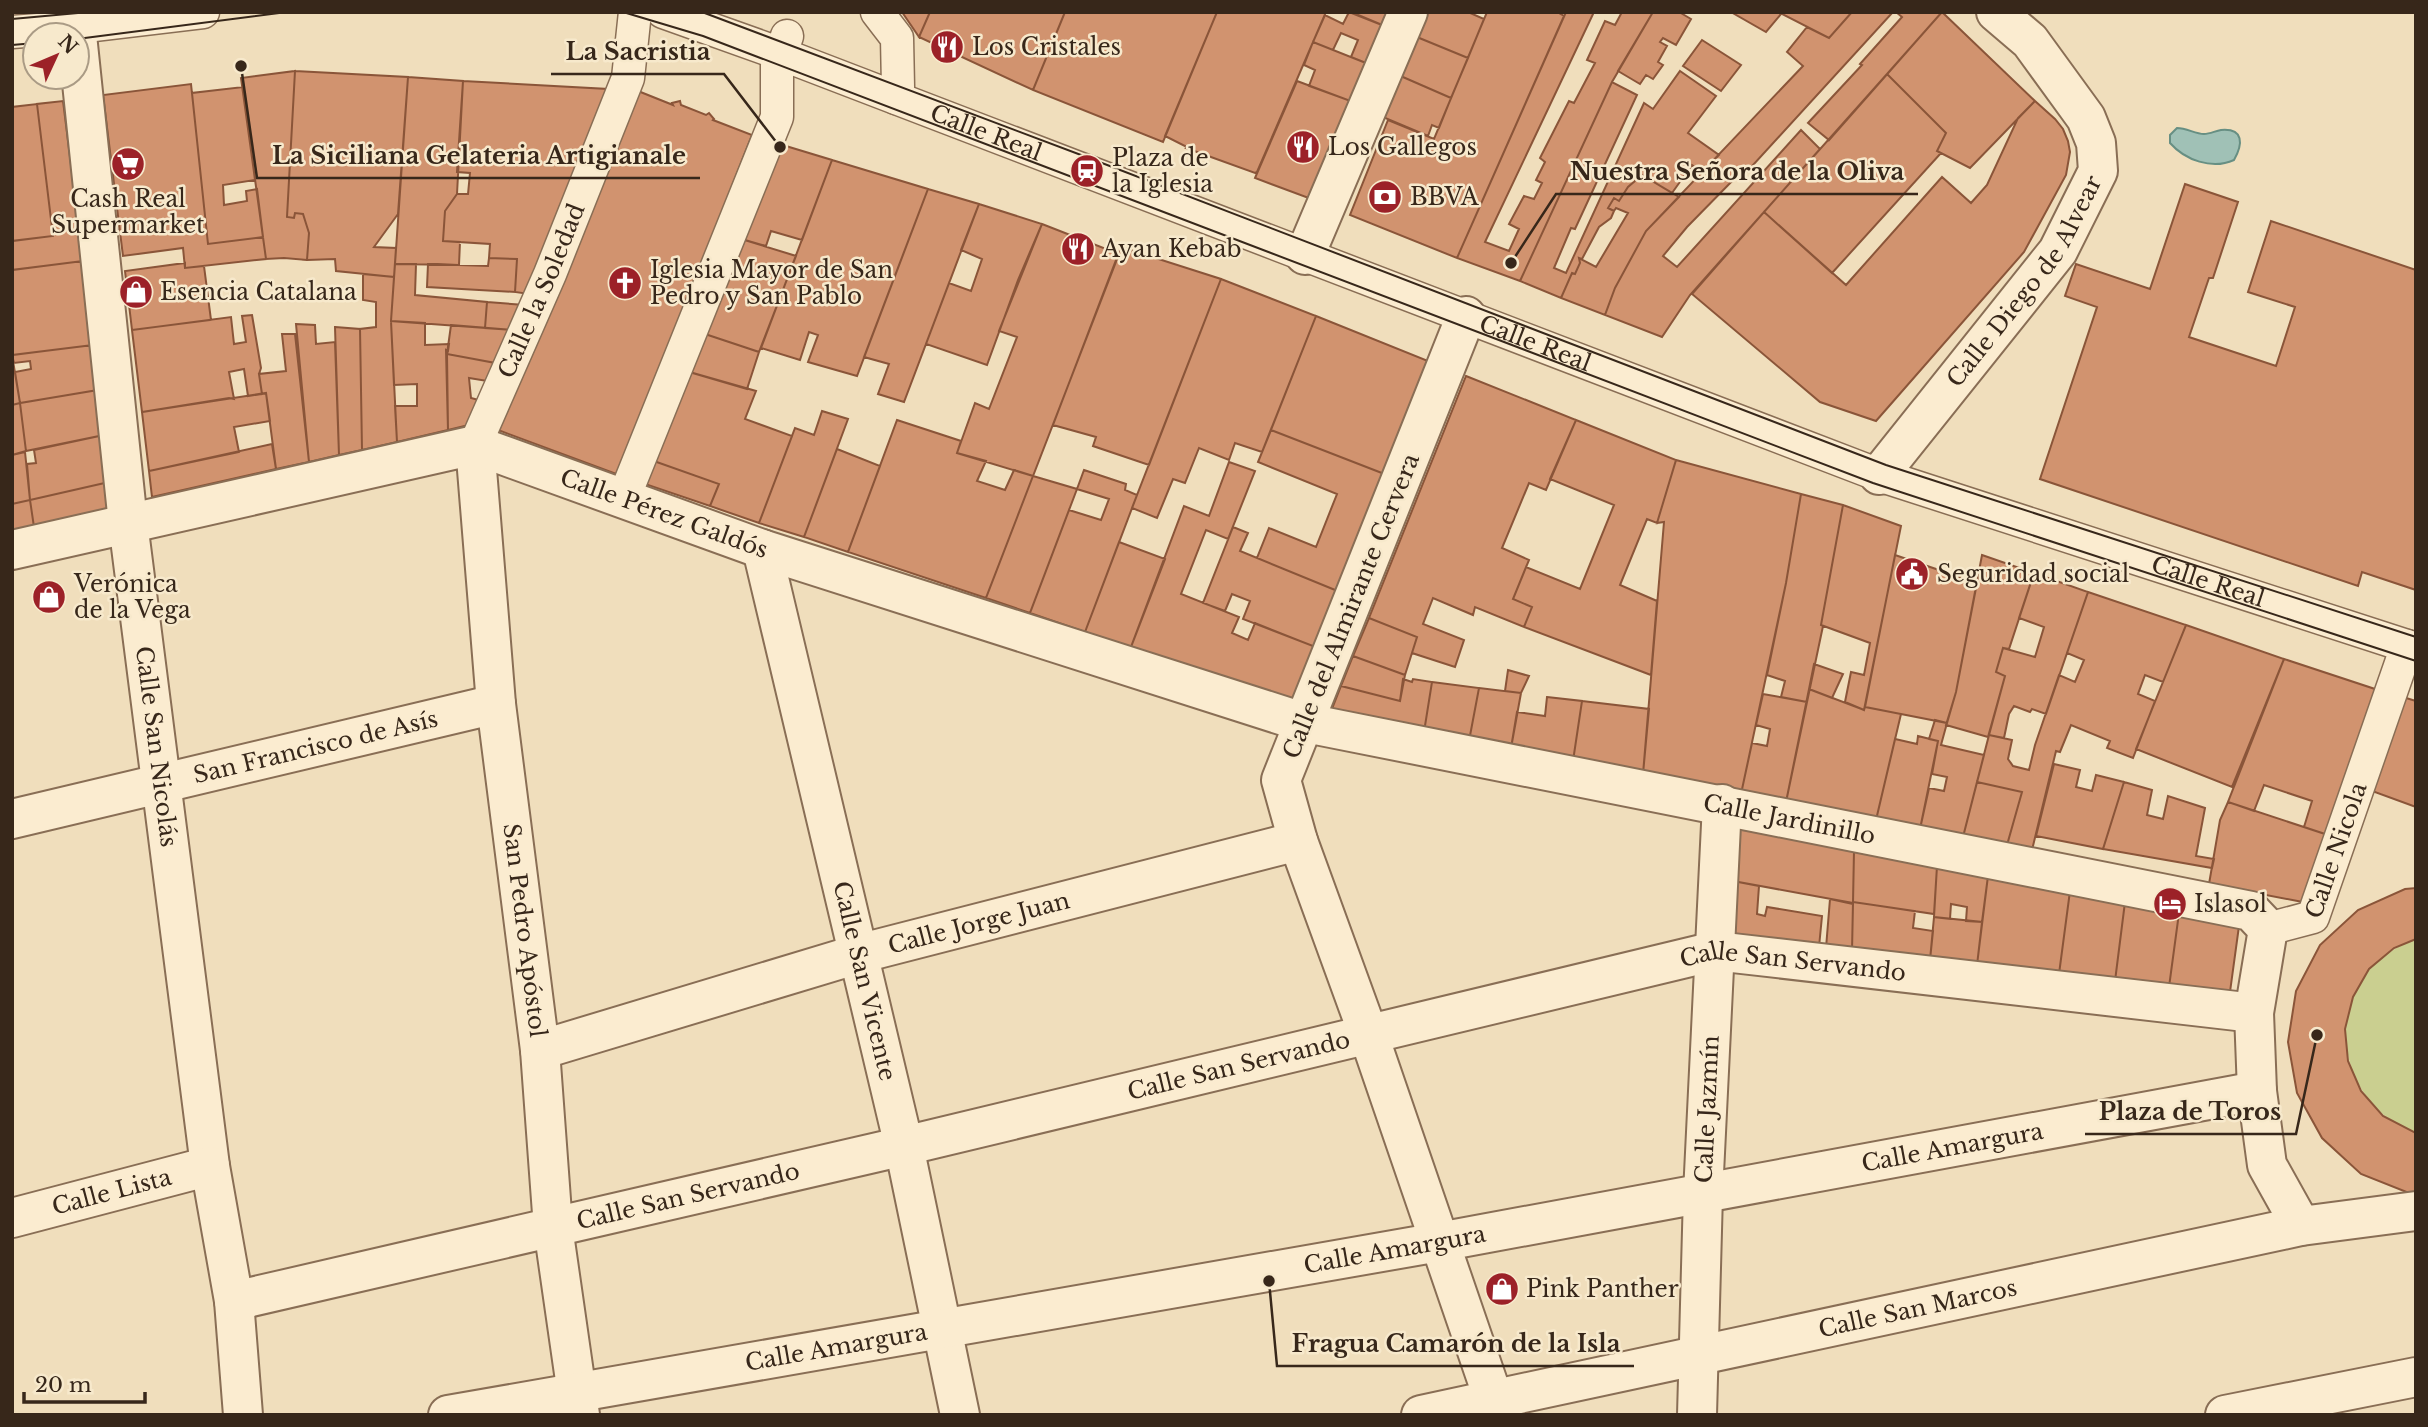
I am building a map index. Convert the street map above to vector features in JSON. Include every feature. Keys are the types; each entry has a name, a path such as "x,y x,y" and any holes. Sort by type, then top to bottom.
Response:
{"street":[{"path":"91,30 203,12"},
{"name":"Calle la Soledad","path":"475,445 550,274 628,78 635,12"},
{"name":"Calle Real","path":"663,12 784,45 895,97 1879,475 2411,647"},
{"path":"877,12 897,38 898,87 895,97"},
{"path":"1305,255 1408,12"},
{"name":"Calle Diego de Alvear","path":"1879,475 2057,251 2098,171 2096,143 2086,118 2030,41 1996,12"},
{"path":"623,499 777,117 777,65 784,45"},
{"name":"Calle San Nicolás","path":"83,91 128,523 210,1166 234,1300 243,1415"},
{"name":"Calle del Almirante Cervera","path":"1466,316 1306,723 1281,780 1298,841 1369,1036 1496,1407"},
{"path":"12,550 475,445"},
{"name":"Calle Pérez Galdós","path":"475,445 762,550 1306,723"},
{"name":"San Pedro Apóstol","path":"475,445 496,704 540,1050 553,1227 578,1403"},
{"name":"Calle San Vicente","path":"762,550 904,1146 960,1415"},
{"name":"Calle Nicola","path":"2301,1226 2267,1165 2257,1091 2254,1013 2268,929 2313,917 2411,647"},
{"name":"San Francisco de Asís","path":"12,818 496,704"},
{"name":"Calle Jardinillo","path":"1306,723 2250,911 2268,929"},
{"name":"Calle Jazmín","path":"1696,1415 1703,1194 1722,804"},
{"name":"Calle Jorge Juan","path":"540,1050 858,954 1298,841"},
{"name":"Calle San Servando","path":"234,1300 904,1146 1715,951 2254,1013"},
{"name":"Calle Amargura","path":"448,1415 578,1403 942,1330 1439,1242 2257,1091"},
{"name":"Calle Lista","path":"12,1218 210,1166"},
{"name":"Calle San Marcos","path":"1421,1415 1496,1407 1697,1356 2301,1226 2416,1211"},
{"path":"2225,1415 2416,1377"}],"green space":[{"path":"2416,939 2416,1133 2386,1117 2361,1088 2353,1072 2346,1036 2351,1000 2359,983 2380,959"}],"water":[{"path":"2177,128 2204,134 2221,130 2234,132 2240,138 2237,154 2234,160 2226,163 2199,162 2170,143 2170,135"}],"building":[{"path":"902,12 930,12 919,37"},
{"path":"930,12 1065,12 1033,90 919,37"},
{"path":"1065,12 1217,12 1163,142 1033,90"},
{"path":"1217,12 1326,12 1255,173 1186,148 1165,136"},
{"path":"1349,12 1387,27 1371,65 1351,57 1358,40 1341,33 1333,50 1313,42 1325,15 1343,24"},
{"path":"1351,12 1393,12 1387,27"},
{"path":"1422,12 1468,12 1484,19 1468,58 1412,35"},
{"path":"1487,12 1557,12 1564,16 1457,258 1350,215 1388,120 1434,139"},
{"path":"1566,12 1594,12 1485,242 1509,251 1519,229 1509,224 1524,196 1534,199 1542,183 1536,180 1545,162 1540,158 1569,101 1574,103 1595,63 1587,60 1605,21 1615,25 1622,12 1653,12 1612,82 1520,281 1457,258"},
{"path":"1653,12 1679,12 1691,19 1676,45 1663,38 1660,42 1667,46 1658,62 1663,65 1653,79 1646,75 1640,84 1618,71"},
{"path":"1731,12 1778,12 1781,14 1766,32"},
{"path":"1778,12 1852,12 1829,38"},
{"path":"1852,12 1893,12 1743,176 1739,174 1687,227 1663,256 1677,267 1801,130 1820,149 1690,295 1662,337 1605,315 1615,288 1646,231 1803,66 1787,52 1807,27 1829,38"},
{"path":"1896,12 1942,12 1829,140 1808,123 1902,17"},
{"path":"1942,12 2035,101 1970,168 1937,151 1946,133 1887,74"},
{"path":"1412,35 1468,58 1451,98 1396,74"},
{"path":"1702,40 1741,65 1721,91 1683,66"},
{"path":"1313,42 1371,65 1356,103 1309,86 1315,70 1304,65"},
{"path":"295,71 287,217 294,218 295,213 303,214 309,233 307,260 266,259 241,78"},
{"path":"295,71 408,77 398,214 374,247 396,248 394,277 336,271 335,259 307,260 309,233 303,214 295,213 294,218 287,217"},
{"path":"1680,71 1716,96 1688,133 1719,155 1703,172 1692,165 1672,193 1642,175 1628,187 1619,201 1614,198 1608,208 1614,211 1611,218 1599,227 1582,259 1579,258 1580,263 1575,274 1572,273 1561,298 1520,281 1612,82 1637,95 1554,268 1566,273 1644,103 1653,109"},
{"path":"1396,74 1451,98 1439,128 1432,125 1428,136 1378,115"},
{"path":"1887,74 1946,133 1937,151 1941,153 1832,273 1764,212"},
{"path":"408,77 463,81 457,194 445,211 443,241 460,242 459,265 395,264"},
{"path":"463,81 608,89 529,294 515,292 517,259 489,258 490,244 443,241 445,211 457,194 468,194 470,173 457,172"},
{"name":"Los Gallegos","path":"1297,81 1356,103 1314,200 1255,178"},
{"path":"191,84 208,244 263,237 266,259 185,268 183,248 123,256 103,95"},
{"path":"243,87 255,180 223,185 224,205 247,201 246,191 257,189 263,237 208,244 192,93"},
{"name":"Iglesia Mayor de San Pedro y San Pablo","path":"633,89 673,105 672,103 680,101 681,105 706,115 709,113 713,120 752,135 619,475 498,430"},
{"path":"63,101 83,261 12,270 12,241 53,236 37,104"},
{"path":"2035,101 2063,129 2070,152 2066,175 2024,252 1876,421 1820,402 1692,294 1764,212 1846,285 1942,177 1971,203 1987,185 2018,118"},
{"path":"37,104 53,236 12,241 12,107"},
{"path":"776,143 832,160 802,240 771,231 766,246 738,238"},
{"path":"832,160 928,189 857,376 808,362 818,335 809,332 800,360 761,348"},
{"path":"1642,175 1679,197 1646,231 1615,288 1605,315 1561,298 1572,273 1575,274 1580,263 1579,258 1596,267 1628,213 1608,208 1614,198 1619,201 1628,187"},
{"path":"2185,184 2238,202 2213,278 2209,278 2189,337 2276,366 2295,307 2248,292 2271,221 2416,270 2416,590 2362,572 2358,586 2040,479 2097,307 2065,296 2076,264 2150,289"},
{"path":"928,189 979,204 904,402 878,394 889,364 864,357"},
{"path":"979,204 1042,224 987,365 926,344 949,283 971,291 982,259 961,250"},
{"path":"1042,224 1119,254 1033,476 957,453 975,403 989,409 1017,337 999,331"},
{"path":"738,238 796,256 759,352 702,333"},
{"path":"1121,247 1221,279 1149,465 1093,446 1096,437 1053,425"},
{"path":"489,258 517,259 515,292 427,287 428,264 488,266"},
{"path":"83,261 93,345 12,355 12,270"},
{"path":"185,263 185,268 204,266 211,320 132,330 125,271"},
{"path":"395,264 416,264 415,295 487,302 485,328 391,321"},
{"path":"363,274 394,277 391,321 397,442 362,450 360,329 376,327 376,302 363,300"},
{"path":"1221,279 1316,316 1262,452 1235,443 1229,460 1199,448 1185,483 1173,479 1157,518 1132,508"},
{"path":"487,302 524,305 514,330 485,328"},
{"path":"252,315 261,368 259,374 262,394 248,396 244,369 229,372 234,399 142,412 132,330 231,317 234,344 246,342 242,316"},
{"path":"1316,316 1433,363 1387,475 1271,430"},
{"path":"391,321 425,323 425,345 449,344 448,351 446,350 448,430 397,442 395,406 417,406 417,384 394,385"},
{"path":"296,324 315,325 316,344 335,342 339,455 309,462"},
{"path":"451,325 514,330 501,364 447,354"},
{"path":"335,327 360,329 362,450 339,455"},
{"path":"702,333 759,352 747,389 686,371"},
{"path":"282,334 295,334 309,462 276,469 266,393 262,394 259,374 286,371"},
{"path":"93,345 98,390 20,403 15,372 31,369 30,361 14,363 12,355"},
{"path":"447,354 501,364 493,382 469,378 471,398 486,402 477,423 448,430"},
{"path":"12,355 20,403 12,405"},
{"path":"686,371 756,391 745,419 792,436 759,523 710,506 719,484 651,460"},
{"path":"1466,376 1576,420 1546,490 1529,483 1502,548 1529,560 1513,599 1532,607 1524,627 1475,607 1473,615 1433,598 1423,624 1464,640 1455,667 1412,653 1417,637 1369,618"},
{"path":"98,390 104,435 26,451 20,403"},
{"path":"266,393 270,421 234,427 239,452 149,471 142,412"},
{"path":"20,403 26,451 12,455 12,405"},
{"path":"822,411 848,419 804,537 759,523 795,428 814,435"},
{"path":"897,420 961,441 957,453 986,461 977,481 1005,490 1014,470 1033,476 986,598 848,552"},
{"path":"1576,420 1676,460 1657,523 1647,519 1620,585 1657,601 1651,675 1524,627 1532,607 1513,599 1526,567 1580,589 1614,505 1550,479"},
{"path":"1271,430 1387,475 1340,592 1257,558 1269,528 1316,547 1337,494 1258,462"},
{"path":"104,435 109,482 30,500 27,464 36,463 34,450"},
{"path":"272,444 276,469 152,497 149,471"},
{"path":"837,449 880,466 848,552 804,537"},
{"path":"25,452 30,500 12,504 12,455"},
{"path":"651,460 719,484 710,506 642,483"},
{"path":"1676,460 1801,494 1786,583 1741,794 1643,774 1664,522 1657,523"},
{"path":"1229,462 1255,471 1228,539 1206,530 1181,594 1239,617 1232,633 1248,640 1255,623 1318,648 1297,703 1131,647 1184,506 1209,516"},
{"path":"1084,470 1126,484 1125,490 1137,495 1085,632 1030,613 1069,510 1101,520 1109,499 1077,489"},
{"path":"1033,476 1077,489 1030,613 986,598"},
{"path":"109,482 112,508 34,527 30,500"},
{"path":"1801,494 1843,505 1807,702 1781,697 1785,681 1767,675"},
{"path":"30,500 34,527 12,532 12,504"},
{"path":"1843,505 1901,526 1864,710 1845,702 1851,672 1864,675 1870,643 1821,625"},
{"path":"1233,527 1248,533 1240,551 1340,592 1318,648 1243,619 1250,601 1232,594 1225,611 1203,603"},
{"path":"1119,542 1165,559 1131,647 1085,632"},
{"path":"1895,555 1977,583 1956,692 1947,723 1865,707"},
{"path":"1982,555 2034,573 2009,649 2003,648 1996,672 2005,676 1988,737 1946,725 1956,692"},
{"path":"2034,573 2088,592 2046,714 2014,706 2009,714 2004,738 1989,735 2005,676 1996,672 2003,648 2035,657 2044,627 2019,618"},
{"path":"2088,592 2186,625 2163,682 2145,675 2138,694 2155,701 2133,758 2107,748 2110,741 2071,725 2060,752 2056,751 2032,850 2007,845 2022,792 1977,782 1989,735 2012,740 2008,759 2013,766 2029,770 2059,675 2075,682 2084,660 2067,653"},
{"path":"1369,618 1417,637 1405,675 1353,656"},
{"path":"2186,625 2284,659 2232,787 2136,749"},
{"path":"1353,656 1405,675 1400,701 1341,686"},
{"path":"2284,659 2381,691 2331,836 2304,827 2312,801 2264,785 2254,811 2228,802"},
{"path":"1814,664 1843,674 1832,698 1809,689"},
{"path":"1508,670 1529,676 1521,693 1505,691"},
{"path":"1403,679 1432,682 1424,732 1330,714 1341,686 1400,701"},
{"path":"1432,682 1479,688 1469,741 1424,732"},
{"path":"1479,688 1521,693 1511,748 1469,741"},
{"path":"1809,689 1864,710 1865,707 1901,714 1876,820 1786,802"},
{"path":"1763,694 1807,702 1786,802 1741,794 1752,743 1767,746 1770,729 1756,725"},
{"path":"2393,694 2416,701 2416,807 2361,787"},
{"path":"1547,697 1582,701 1573,761 1511,748 1517,712 1545,716"},
{"path":"1582,701 1649,709 1643,774 1573,761"},
{"path":"1935,720 1947,723 1941,745 1984,755 1963,837 1920,829 1929,788 1944,791 1947,777 1932,774 1938,741 1929,739"},
{"path":"1918,736 1938,741 1920,829 1876,820 1895,739 1917,744"},
{"path":"2054,764 2080,770 2076,787 2092,791 2096,775 2124,782 2103,849 2036,836"},
{"path":"1977,782 2022,792 2007,845 1963,837"},
{"path":"2124,782 2152,790 2147,815 2163,819 2168,796 2205,808 2196,856 2214,859 2212,868 2103,849"},
{"path":"2228,802 2331,836 2308,903 2209,884 2220,820"},
{"path":"1736,828 1854,851 1853,903 1733,881"},
{"path":"1854,851 1937,866 1934,914 1853,902"},
{"path":"1937,866 1988,876 1982,922 1966,921 1967,907 1951,904 1950,919 1934,917"},
{"path":"1988,876 2070,891 2059,974 1977,965"},
{"path":"1733,881 1759,886 1757,914 1765,916 1767,907 1822,916 1819,947 1730,937"},
{"path":"2416,888 2416,939 2394,948 2369,969 2353,997 2345,1029 2348,1061 2361,1091 2383,1116 2416,1133 2416,1194 2361,1174 2322,1138 2297,1093 2288,1042 2296,991 2320,945 2358,910 2405,889"},
{"path":"2070,891 2125,902 2115,981 2059,974"},
{"path":"1830,899 1853,904 1852,951 1826,948"},
{"path":"1853,902 1915,911 1913,928 1933,931 1930,960 1852,951"},
{"path":"2125,902 2179,913 2169,987 2115,981"},
{"path":"2179,913 2239,926 2230,992 2169,987"},
{"path":"1934,917 1982,922 1977,965 1930,960"}],"tram line":[{"path":"12,19 89,12"},
{"path":"91,37 287,12"},
{"path":"623,12 703,36 1873,483 2416,661"},
{"path":"702,12 1886,465 2416,637"},
{"path":"12,45 21,44"}],"place":[{"name":"Los Cristales","path":"947,47"},
{"name":"La Siciliana Gelateria Artigianale","path":"241,66"},
{"name":"La Sacristia","path":"780,147"},
{"name":"Los Gallegos","path":"1303,147"},
{"name":"Cash Real Supermarket","path":"128,164"},
{"name":"Plaza de la Iglesia","path":"1087,171"},
{"name":"BBVA","path":"1385,197"},
{"name":"Ayan Kebab","path":"1078,249"},
{"name":"Nuestra Señora de la Oliva","path":"1511,263"},
{"name":"Iglesia Mayor de San Pedro y San Pablo","path":"625,283"},
{"name":"Esencia Catalana","path":"136,292"},
{"name":"Seguridad social","path":"1912,574"},
{"name":"Verónica de la Vega","path":"49,597"},
{"name":"Islasol","path":"2170,904"},
{"name":"Plaza de Toros","path":"2317,1035"},
{"name":"Fragua Camarón de la Isla","path":"1269,1281"},
{"name":"Pink Panther","path":"1502,1289"}]}
